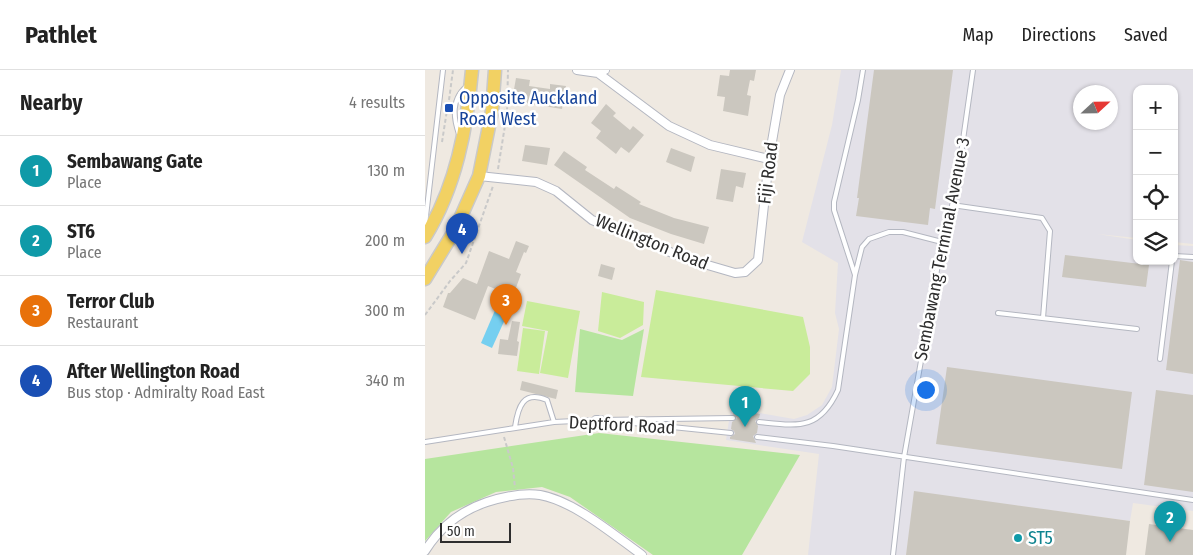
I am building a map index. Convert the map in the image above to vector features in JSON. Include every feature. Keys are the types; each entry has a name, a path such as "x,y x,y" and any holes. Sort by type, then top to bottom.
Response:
{"main road":[{"path":"425,278 455,230 479,176 491,111 495,70"},
{"path":"425,237 435,220 456,168 472,76"}],"street":[{"path":"577,70 601,72 669,126 710,145 769,159"},
{"name":"Fiji Road","path":"745,272 758,260 769,159 780,95 790,70"},
{"name":"Wellington Road","path":"479,176 536,182 556,191 592,220 687,259 735,273 745,272"},
{"path":"425,551 434,537 453,518 474,506 497,499 540,495 583,513 643,555"}],"lane":[{"path":"425,225 443,70"},
{"path":"855,275 834,210 834,202 858,100 863,70"},
{"name":"Sembawang Terminal Avenue 3","path":"893,555 904,457 942,242 952,205 973,70"},
{"path":"952,205 1042,218 1046,222 1050,231 1043,318"},
{"path":"759,422 796,425 811,422 824,413 832,402 838,390 855,275 862,247 869,239 889,232 903,232 942,242"},
{"path":"1178,256 1193,257"},
{"path":"1160,359 1171,265"},
{"path":"999,313 1137,329"},
{"path":"515,427 518,410 523,401 531,398 539,397 547,400 554,422"},
{"path":"599,420 733,418"},
{"name":"Deptford Road","path":"425,442 554,422 599,420 731,433"},
{"path":"757,437 1193,500"}],"path":[{"path":"425,315 466,263 496,178 507,113 508,70"},
{"path":"503,430 513,468 517,496"}],"shaded area":[{"path":"841,70 1193,70 1193,244 1178,242 1178,85 1133,85 1133,238 1097,234 1133,239 1133,265 1178,265 1178,245 1193,246 1193,511 1133,503 1130,521 915,492 906,555 808,555 819,454 726,440 731,408 794,419 807,415 822,405 832,387 839,329 835,313 838,263 802,242 832,125"}],"green space":[{"path":"656,290 803,317 810,347 810,374 793,391 641,377"},
{"path":"602,292 644,302 643,325 620,338 598,331"},
{"path":"527,301 580,311 568,378 540,373 548,331 522,326"},
{"path":"523,328 545,331 539,374 517,371"},
{"path":"580,329 622,340 644,329 633,396 575,392"},
{"path":"599,433 800,455 742,555 653,555 570,497 542,487 496,492 451,512 425,541 425,459"}],"water":[{"path":"499,301 511,306 492,348 481,343"}],"building":[{"path":"730,70 756,70 754,81 750,80 747,95 751,96 748,116 723,111 725,97 717,96 720,75 729,76"},
{"path":"874,70 953,70 935,209 930,208 928,225 856,216"},
{"path":"516,78 530,80 529,86 550,89 550,84 566,86 562,109 512,101"},
{"path":"606,104 616,113 613,116 630,130 633,126 644,135 629,153 621,147 616,154 596,138 601,131 591,123"},
{"path":"525,145 550,148 547,165 522,161"},
{"path":"671,148 695,157 691,172 666,162"},
{"path":"564,151 587,167 585,170 614,189 616,186 641,202 639,204 674,218 709,227 704,244 671,234 630,218 554,165"},
{"path":"721,169 746,173 743,188 736,186 733,202 716,199"},
{"path":"516,241 529,246 526,253 524,252 516,272 521,274 513,296 488,286 475,320 443,307 448,293 463,278 477,284 489,251 509,259"},
{"path":"1065,255 1133,263 1133,265 1149,265 1146,287 1062,277"},
{"path":"1180,260 1193,262 1193,374 1166,370"},
{"path":"601,264 615,268 612,280 598,276"},
{"path":"512,321 520,322 517,356 498,354 500,339 508,340"},
{"path":"947,367 1132,392 1122,469 936,444"},
{"path":"522,381 558,390 556,399 520,390"},
{"path":"1156,390 1193,395 1193,492 1144,485"},
{"path":"734,410 760,414 759,418 755,421 758,426 757,433 753,436 756,443 730,439 735,434 731,429 732,422 737,418 733,414"},
{"name":"ST5","path":"914,491 1130,521 1126,555 906,555"},
{"path":"1149,524 1193,530 1193,555 1145,555"}],"place":[{"name":"Opposite Auckland Road West","path":"449,108"},
{"name":"After Wellington Road","path":"462,254"},
{"name":"Terror Club","path":"506,325"},
{"name":"Sembawang Gate","path":"745,427"},
{"name":"ST5","path":"1018,538"},
{"name":"ST6","path":"1170,542"}]}
